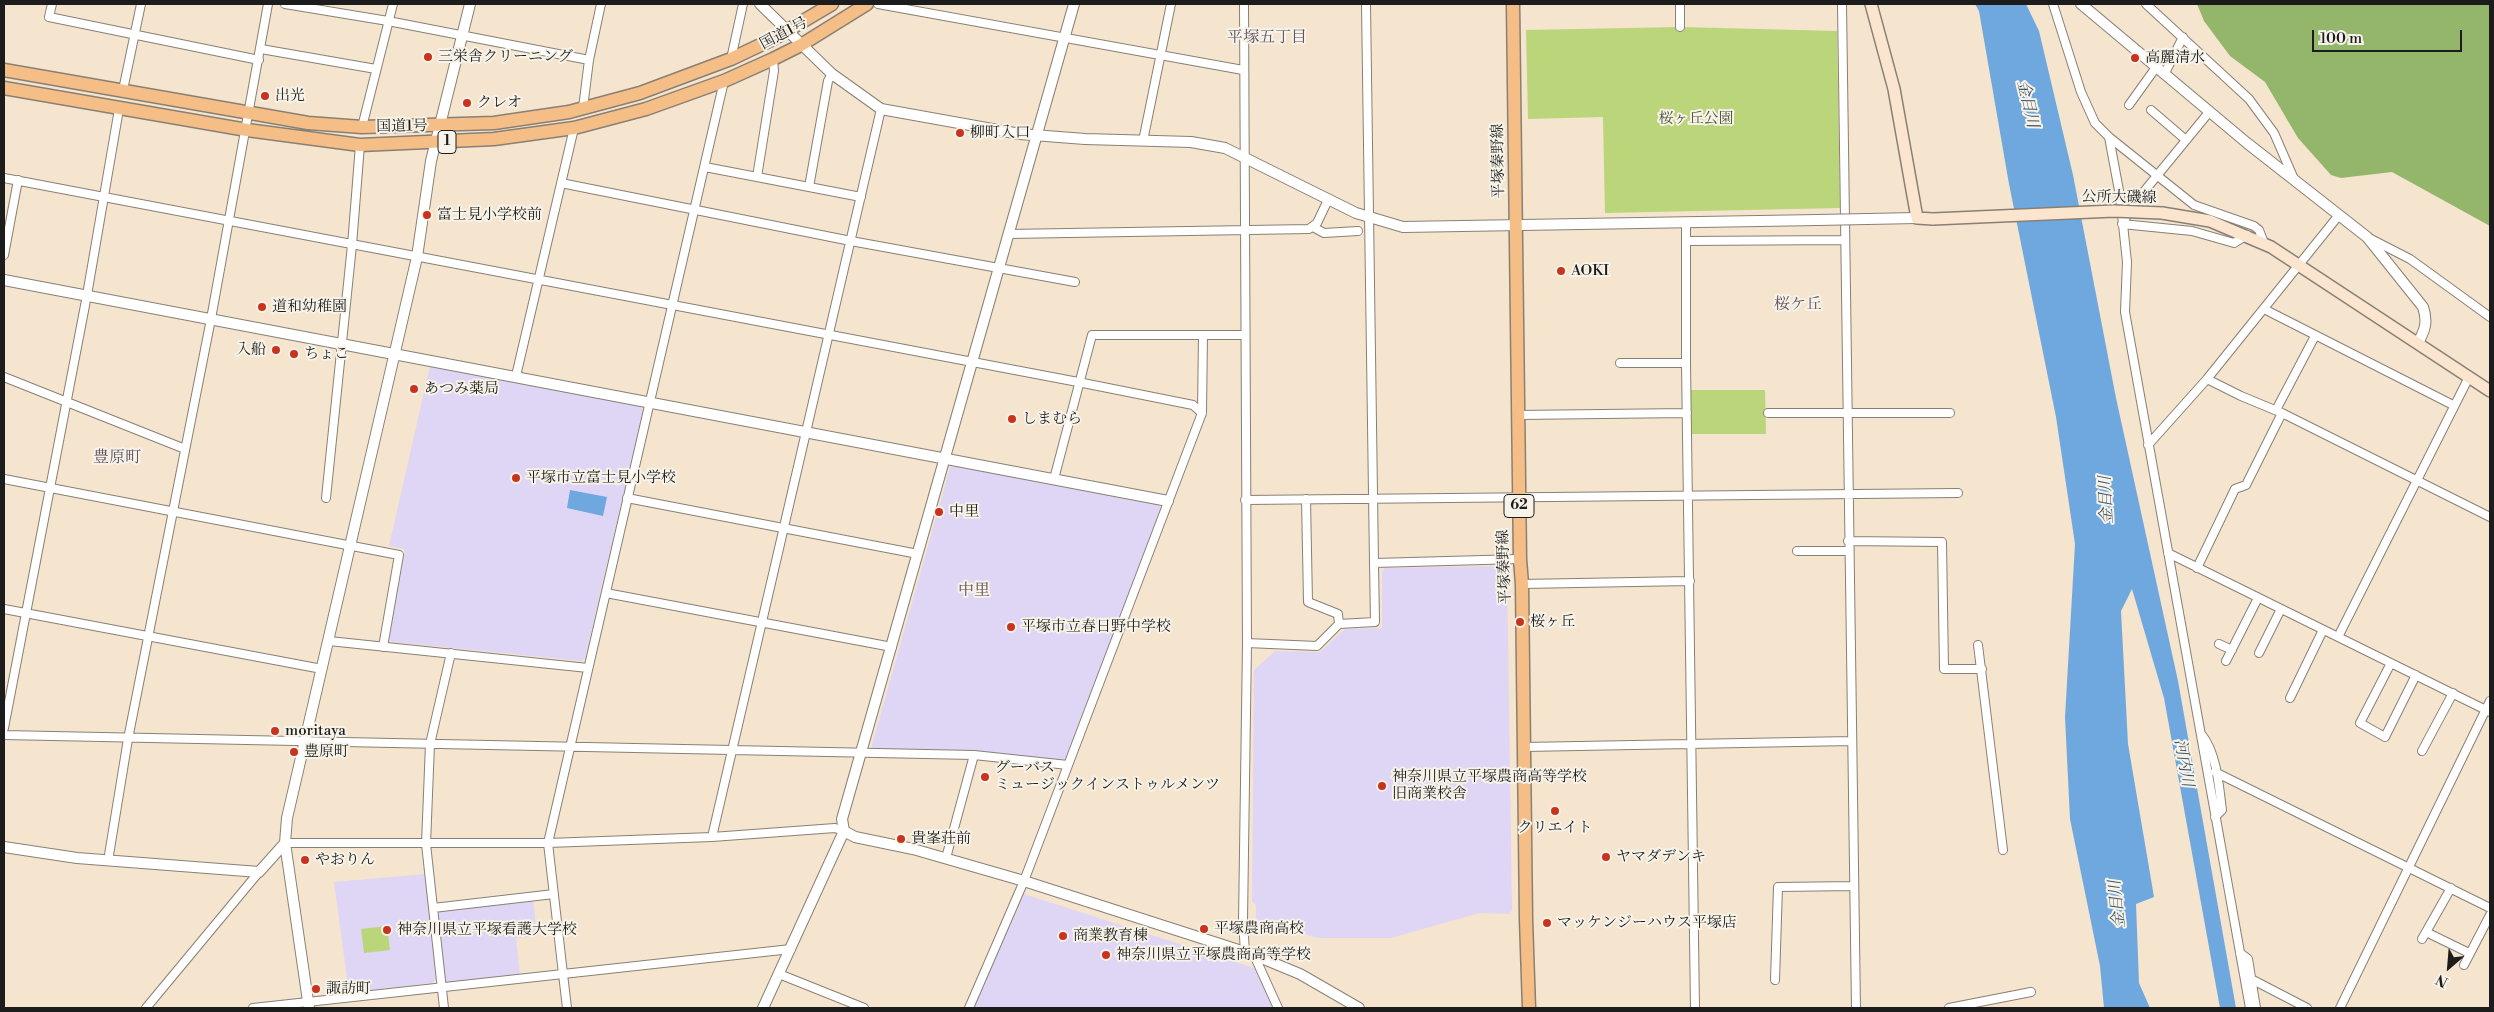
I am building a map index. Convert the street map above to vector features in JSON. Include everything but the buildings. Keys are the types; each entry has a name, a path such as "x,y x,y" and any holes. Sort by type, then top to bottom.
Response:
{"main road":[{"name":"国道1号","path":"4,70 308,123 362,127 494,123 583,108 640,93 731,58 788,31 832,4"},
{"name":"国道1号","path":"4,88 247,130 360,144 435,143 494,139 574,128 646,109 724,81 801,45 867,4"},
{"name":"平塚秦野線","path":"1513,4 1519,497 1529,1008"},
{"path":"1871,4 1894,89 1917,218"},
{"name":"公所大磯線","path":"1917,218 1933,219 2114,211 2162,213 2210,221 2264,243 2299,264 2490,391"}],"street":[{"path":"52,4 49,18 259,60"},
{"path":"124,90 141,4"},
{"path":"108,861 128,738 211,319 247,130 268,4"},
{"path":"285,4 388,21 589,60"},
{"path":"362,127 393,4"},
{"path":"309,1005 286,843 287,818 417,257 425,190 470,4"},
{"path":"583,108 589,60 601,4"},
{"path":"731,58 743,4"},
{"path":"760,4 832,74 881,109 1037,136 1191,142 1225,148 1328,200 1369,218 1403,227 1516,227 1917,218"},
{"path":"878,4 1243,70"},
{"path":"763,1008 844,831 842,819 1074,4"},
{"path":"1143,141 1171,4"},
{"path":"1244,4 1243,156 1247,643 1243,920 1250,953 1278,1008"},
{"path":"1247,643 1318,646 1340,624 1375,622 1366,4"},
{"path":"1680,4 1680,27"},
{"path":"1842,4 1846,413 1856,1008"},
{"path":"2052,4 2081,92 2096,123 2109,137 2194,205 2254,226 2259,230 2264,243"},
{"path":"2081,4 2367,237 2410,259 2490,317"},
{"path":"2146,4 2250,99 2274,133 2294,179"},
{"path":"2129,105 2161,70 2183,37"},
{"path":"261,50 376,69"},
{"path":"757,177 774,71 773,59"},
{"path":"809,187 828,81 832,74"},
{"path":"567,1008 548,844 724,81"},
{"path":"4,728 87,295 119,109"},
{"path":"712,837 881,109"},
{"path":"2151,110 2186,140"},
{"path":"2122,224 2156,175 2210,111"},
{"path":"516,376 574,128"},
{"path":"2109,137 2127,262 2124,312 2250,1008"},
{"path":"326,498 352,245 360,144"},
{"path":"705,167 861,197"},
{"path":"4,178 1078,382 1193,405 1202,413"},
{"path":"4,255 18,180"},
{"path":"561,183 851,241 1074,282"},
{"path":"1008,234 1244,232 1309,229 1313,227 1328,200"},
{"path":"2148,445 2207,379 2339,215"},
{"path":"1686,223 1686,363 1695,1008"},
{"path":"2122,224 2192,232 2234,243 2247,235"},
{"path":"1313,227 1324,233 1358,231"},
{"path":"2367,237 2423,307 2426,317 2426,329 2418,343"},
{"path":"1686,241 1844,240"},
{"path":"4,280 1168,500"},
{"path":"2264,309 2453,405"},
{"path":"1054,479 1078,382 1092,335 1244,335"},
{"path":"969,1008 1024,881 1202,413 1203,335"},
{"path":"2197,568 2235,489 2246,485 2315,336"},
{"path":"1620,363 1686,363"},
{"path":"4,377 185,448"},
{"path":"2338,637 2453,405 2469,377"},
{"path":"2207,379 2241,396 2279,411 2490,517"},
{"path":"1518,415 1687,413"},
{"path":"1768,413 1950,413"},
{"path":"4,479 399,555 383,647"},
{"path":"1245,500 1958,493"},
{"path":"627,498 918,554"},
{"path":"1306,499 1308,602 1338,614 1340,624"},
{"path":"1848,541 1942,542 1944,669 1982,669"},
{"path":"1797,552 1849,551"},
{"path":"2168,553 2488,711"},
{"path":"1374,563 1520,559"},
{"path":"1522,584 1690,581"},
{"path":"606,593 892,647"},
{"path":"2226,661 2258,598"},
{"path":"4,609 322,669"},
{"path":"2259,653 2281,609"},
{"path":"2290,698 2323,630"},
{"path":"328,641 588,668"},
{"path":"2219,644 2232,650"},
{"path":"1978,645 2003,850"},
{"path":"444,1008 426,844 430,744 451,653"},
{"path":"2391,662 2360,723 2385,737 2416,675"},
{"path":"2422,751 2453,693"},
{"path":"2340,1008 2488,711 2490,701"},
{"path":"2201,734 2208,743 2222,810 2216,817"},
{"path":"4,735 974,756 1068,765"},
{"path":"1524,747 1852,741"},
{"path":"946,858 974,756"},
{"path":"2215,772 2490,908"},
{"path":"146,1008 258,872 286,843 548,844 712,837 835,828 855,838 946,858 1250,953 1300,974 1360,1008"},
{"path":"4,847 108,861 258,872"},
{"path":"1775,980 1778,887 1854,886"},
{"path":"2450,888 2424,935 2469,954"},
{"path":"433,908 554,894"},
{"path":"2464,965 2490,915"},
{"path":"252,1008 309,1005 442,987 791,949"},
{"path":"2240,953 2248,958 2256,1008"},
{"path":"779,974 864,1008"},
{"path":"2253,980 2307,1008"},
{"path":"1949,1008 2031,992"}],"shaded area":[{"name":"平塚市立富士見小学校","path":"430,366 639,406 643,410 585,658 582,661 392,642 388,639 405,549 389,546"},
{"name":"平塚市立春日野中学校","path":"951,464 1158,504 1161,508 1066,761 971,751 873,750 872,745"},
{"name":"神奈川県立平塚農商高等学校 旧商業校舎","path":"1507,567 1512,910 1509,914 1479,913 1391,938 1318,938 1256,920 1256,905 1252,901 1254,670 1275,651 1320,652 1345,629 1382,628 1382,571 1385,568"},
{"name":"神奈川県立平塚看護大学校","path":"426,874 437,978 432,983 349,993 334,882"},
{"name":"神奈川県立平塚農商高等学校","path":"1024,894 1254,968 1274,1008 973,1008"},
{"name":"神奈川県立平塚看護大学校","path":"533,899 537,936 516,938 520,975 447,982 443,980 438,914 440,910"}],"green space":[{"path":"2197,4 2490,4 2490,226 2392,172 2341,178 2331,175 2298,138 2265,82 2230,56 2204,21"},
{"name":"桜ヶ丘公園","path":"1680,27 1837,31 1840,208 1605,213 1603,117 1528,119 1526,30"},
{"path":"1691,390 1765,390 1766,434 1691,434"},
{"path":"387,926 390,950 364,953 361,929"}],"water":[{"path":"1975,4 2026,4 2039,31 2073,175 2116,398 2178,681 2236,1008 2220,1008 2164,698 2132,589 2121,611 2128,744 2154,897 2136,904 2139,983 2150,1008 2104,1008 2100,966 2070,819 2065,717 2075,544 2056,417 2009,184 1979,11"},
{"path":"570,490 607,497 603,516 567,508"}],"place":[{"name":"三栄舎クリーニング","path":"428,57"},
{"name":"高麗清水","path":"2135,58"},
{"name":"出光","path":"265,96"},
{"name":"クレオ","path":"467,103"},
{"name":"柳町入口","path":"960,133"},
{"name":"富士見小学校前","path":"427,215"},
{"name":"AOKI","path":"1561,271"},
{"name":"道和幼稚園","path":"262,307"},
{"name":"入船","path":"276,350"},
{"name":"ちょこ","path":"294,354"},
{"name":"あつみ薬局","path":"414,389"},
{"name":"しまむら","path":"1012,419"},
{"name":"平塚市立富士見小学校","path":"516,478"},
{"name":"中里","path":"939,512"},
{"name":"桜ヶ丘","path":"1520,622"},
{"name":"平塚市立春日野中学校","path":"1011,627"},
{"name":"moritaya","path":"275,731"},
{"name":"豊原町","path":"294,752"},
{"name":"グーバス ミュージックインストゥルメンツ","path":"985,777"},
{"name":"神奈川県立平塚農商高等学校 旧商業校舎","path":"1382,786"},
{"name":"クリエイト","path":"1555,811"},
{"name":"貴峯荘前","path":"901,839"},
{"name":"ヤマダデンキ","path":"1606,857"},
{"name":"やおりん","path":"305,860"},
{"name":"マッケンジーハウス平塚店","path":"1547,923"},
{"name":"平塚農商高校","path":"1204,929"},
{"name":"神奈川県立平塚看護大学校","path":"387,930"},
{"name":"商業教育棟","path":"1063,936"},
{"name":"神奈川県立平塚農商高等学校","path":"1106,955"},
{"name":"諏訪町","path":"316,989"}],"district":[{"name":"平塚五丁目","path":"1267,38"},
{"name":"桜ケ丘","path":"1798,305"},
{"name":"豊原町","path":"117,458"},
{"name":"中里","path":"974,591"}],"water label":[{"name":"金目川","path":"2027,104"},
{"name":"金目川","path":"2107,500"},
{"name":"河内川","path":"2183,763"},
{"name":"金目川","path":"2118,904"}]}
